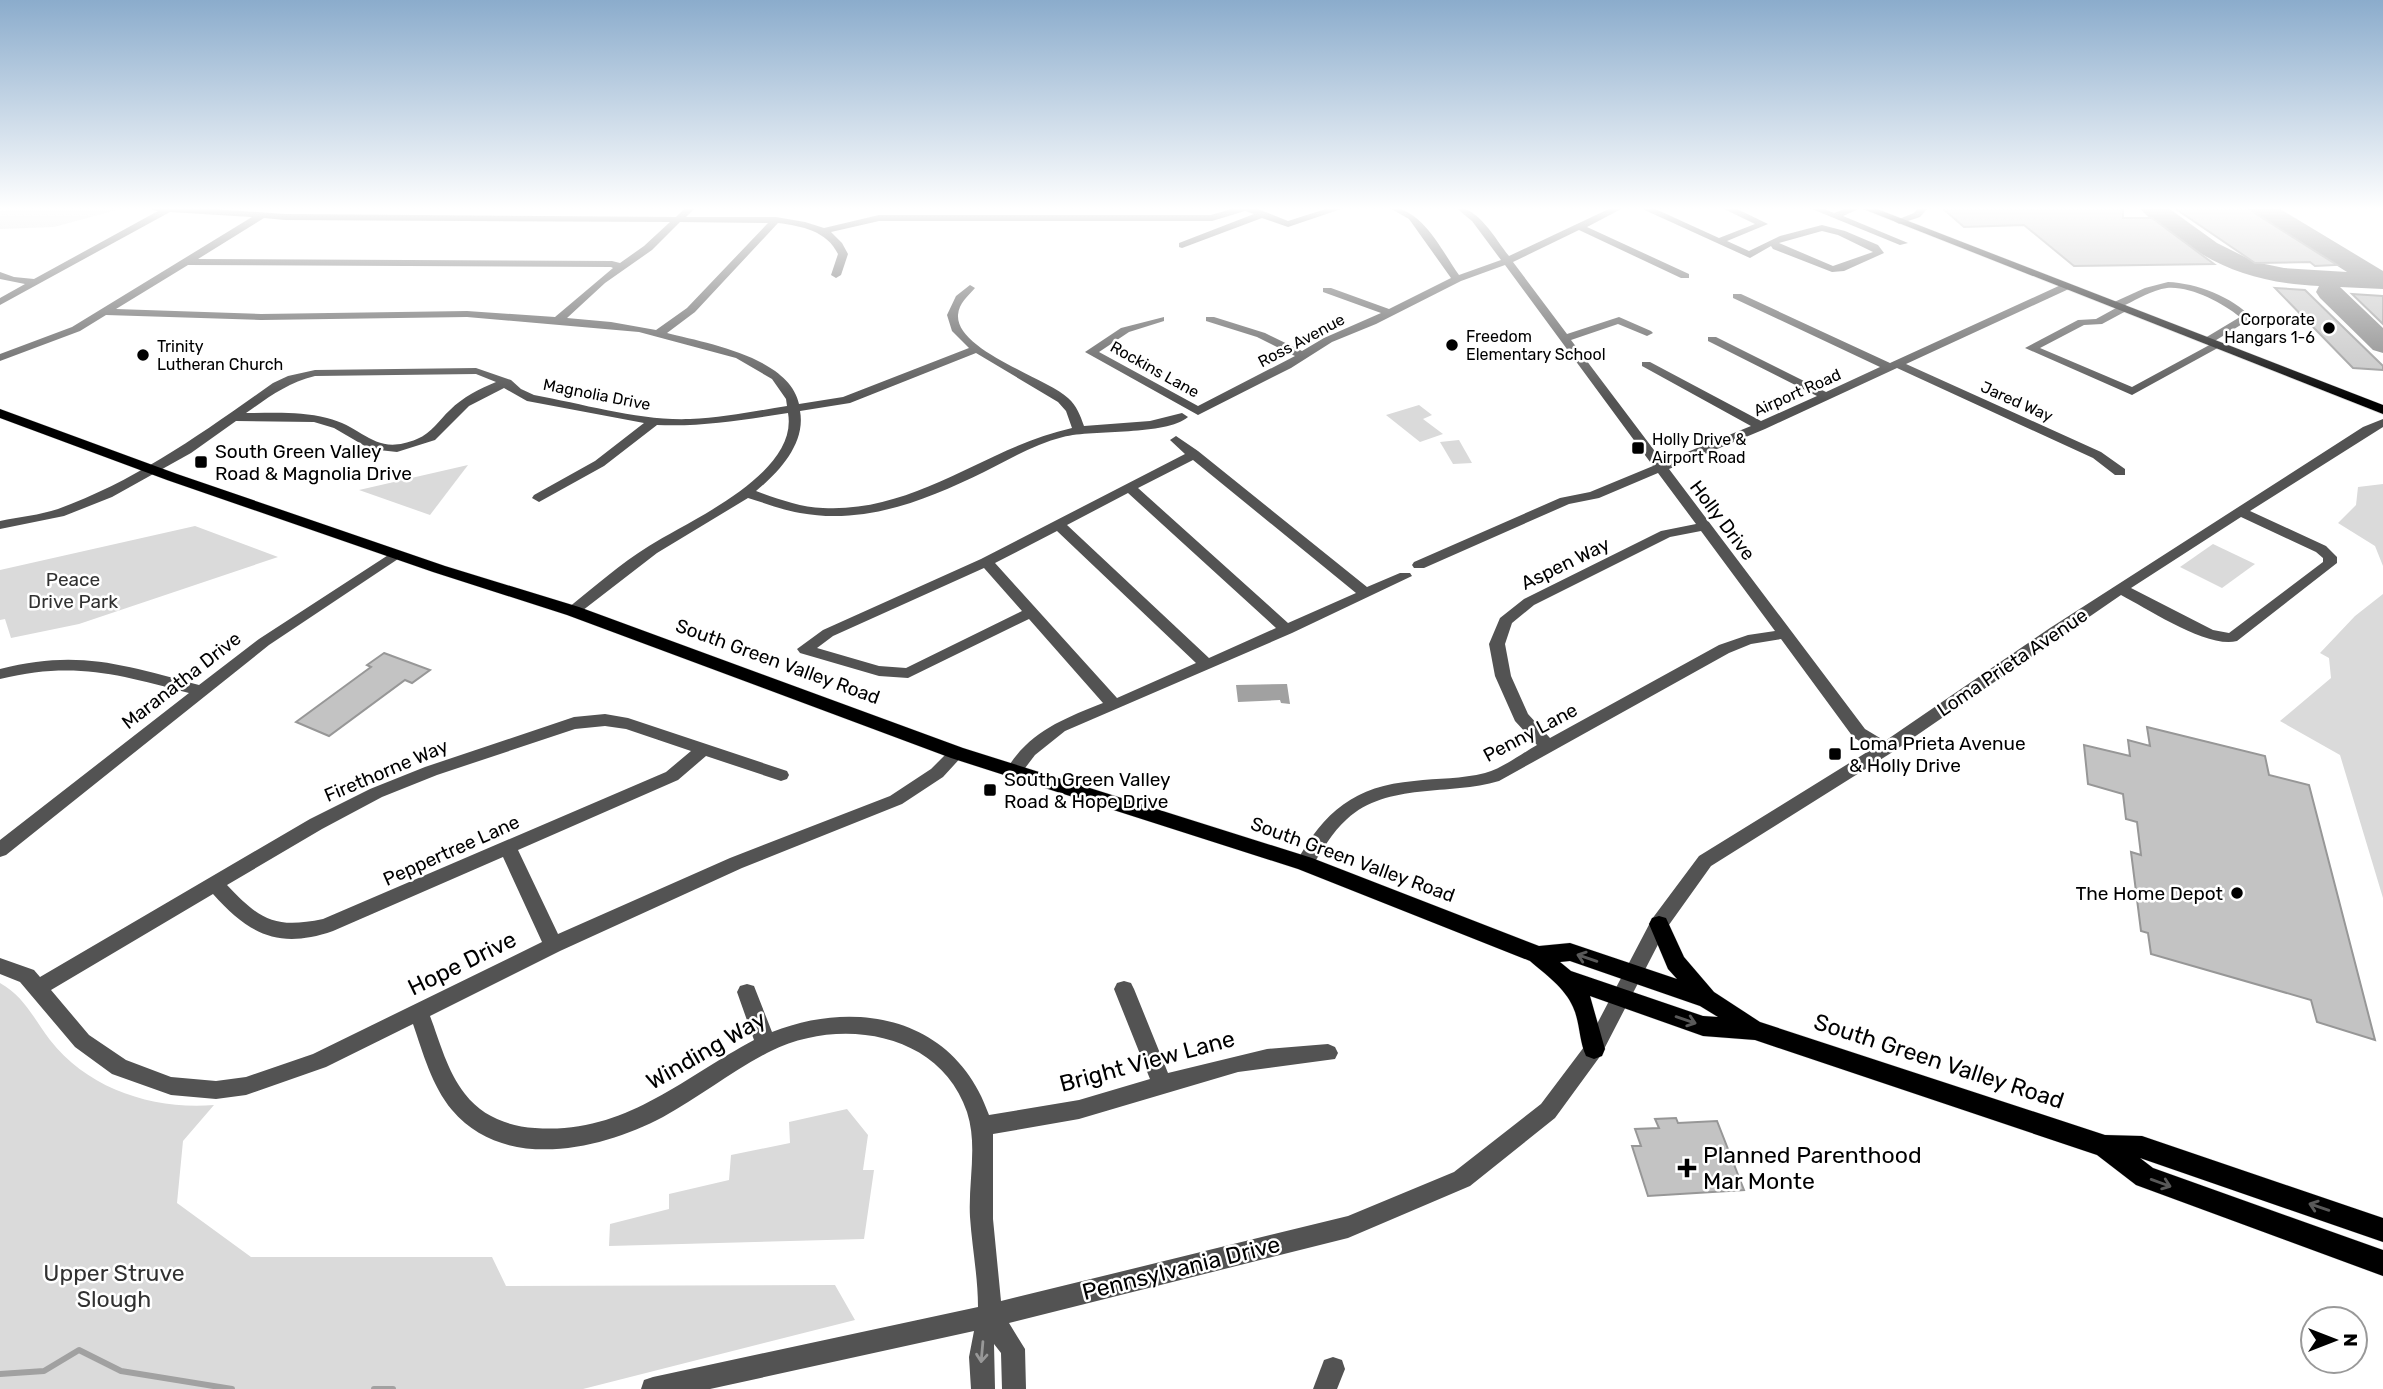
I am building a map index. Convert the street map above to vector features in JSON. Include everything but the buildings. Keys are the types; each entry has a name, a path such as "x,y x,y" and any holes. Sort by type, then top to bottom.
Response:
{"main road":[{"path":"2030,272 2383,410"},
{"name":"South Green Valley Road","path":"0,413 396,554 573,611 957,753 1305,863 1538,955 1563,977 1703,1026 1755,1030 2105,1146 2142,1147 2383,1230"},
{"path":"1659,924 1676,963 1708,999"},
{"name":"South Green Valley Road","path":"1538,955 1570,952 1708,999 1755,1030"},
{"path":"1563,977 1583,1003 1594,1049"},
{"name":"South Green Valley Road","path":"2105,1146 2145,1177 2383,1263"}],"street":[{"path":"0,302 54,272"},
{"path":"0,358 58,338 169,272"},
{"path":"559,320 614,272"},
{"path":"658,334 691,310 727,272"},
{"path":"1452,272 1457,279"},
{"name":"Ross Avenue","path":"1198,411 1328,340 1476,272"},
{"name":"Holly Drive","path":"1515,272 1859,733 1885,749"},
{"path":"1676,272 1685,276"},
{"path":"0,275 36,282"},
{"path":"2165,285 2180,285 2239,309 2247,318 2214,342 2132,391 2031,348 2082,321 2098,322 2120,306 2165,285"},
{"name":"Airport Road","path":"1419,565 1565,501 1594,495 1761,426 2067,286"},
{"path":"970,288 956,303 953,320 959,335 976,349 1062,398 1072,410 1079,430"},
{"path":"1326,290 1390,313"},
{"name":"Jared Way","path":"1737,296 2097,455 2120,472"},
{"path":"104,312 261,317 454,313 623,326 756,363 785,387 794,409 795,433 784,454 747,494 667,540 573,611"},
{"path":"1210,318 1261,335 1303,356"},
{"name":"Rockins Lane","path":"1160,319 1125,330 1091,352 1198,411"},
{"path":"1565,338 1615,320 1624,321 1647,333"},
{"path":"1713,339 1826,396"},
{"name":"Magnolia Drive","path":"0,526 82,505 187,450 277,385 306,374 468,370 490,373 507,382 518,393 531,398 654,421 688,423 846,400 976,349"},
{"path":"1646,364 1761,426"},
{"path":"233,418 318,419 349,429 371,447 390,449 431,438 461,407 507,382"},
{"path":"747,494 804,510 841,512 882,508 931,493 1051,436 1079,430 1148,427 1182,417"},
{"path":"539,498 579,479 606,461 654,421"},
{"name":"Loma Prieta Avenue","path":"1622,998 1659,924 1705,861 1885,749 2055,631 2367,430 2383,423"},
{"path":"1176,440 1365,593"},
{"path":"1031,612 908,673 879,671 805,649 828,634 986,562 1194,454"},
{"path":"1131,489 1287,630"},
{"path":"2121,589 2208,634 2232,638 2330,563 2330,557 2322,549 2241,512"},
{"path":"1059,525 1207,665"},
{"name":"Aspen Way","path":"1549,747 1521,717 1503,676 1497,644 1505,621 1529,602 1666,534 1703,527"},
{"name":"Maranatha Drive","path":"0,850 281,629 396,554"},
{"path":"986,562 1114,705"},
{"path":"1013,772 1029,751 1059,727 1207,665 1405,576"},
{"name":"Penny Lane","path":"1305,863 1339,816 1368,796 1398,789 1485,780 1502,774 1733,645 1785,634"},
{"path":"0,674 34,664 73,662 98,665 201,691"},
{"name":"Firethorne Way","path":"38,988 316,824 376,793 431,771 574,723 614,721 781,775"},
{"name":"Peppertree Lane","path":"215,884 257,926 281,931 309,930 346,919 672,776 704,749"},
{"name":"Hope Drive","path":"0,966 27,976 82,1041 106,1059 155,1082 202,1089 246,1086 301,1069 553,945 736,863 896,800 937,773 957,753"},
{"path":"508,847 553,945"},
{"path":"1124,989 1162,1083"},
{"path":"747,992 765,1042"},
{"name":"Pennsylvania Drive","path":"653,1389 989,1315 1348,1227 1462,1179 1548,1111 1594,1049 1622,998"},
{"name":"Winding Way","path":"418,1011 450,1089 465,1110 495,1129 547,1139 590,1135 624,1125 664,1105 765,1042 811,1028 842,1024 884,1028 913,1038 926,1045 951,1067 969,1093 981,1126 981,1207 989,1315"},
{"name":"Bright View Lane","path":"981,1126 1090,1107 1162,1083 1255,1059 1290,1053 1328,1053"},
{"path":"982,1389 981,1352 989,1315"},
{"path":"989,1315 1013,1349 1013,1389"}],"green space":[{"path":"1419,405 1432,415 1423,419 1443,434 1420,442 1386,415"},
{"path":"1459,440 1472,463 1453,464 1440,442"},
{"path":"468,465 430,515 359,490"},
{"path":"2383,484 2383,566 2375,546 2338,523 2356,505 2358,487"},
{"name":"Peace Drive Park","path":"195,526 278,557 79,624 11,638 5,619 0,620 0,570"},
{"path":"2213,544 2255,564 2222,588 2180,567"},
{"path":"2383,594 2383,898 2340,755 2280,721 2331,678 2329,658 2320,653 2355,616"},
{"name":"Upper Struve Slough","path":"0,983 16,994 50,1040 83,1072 123,1093 145,1100 191,1106 214,1105 183,1141 177,1203 251,1257 492,1257 506,1286 835,1285 855,1320 583,1389 0,1389"},
{"path":"847,1109 868,1135 863,1170 874,1170 864,1239 609,1246 610,1224 669,1209 669,1194 729,1180 731,1155 790,1143 789,1122"}],"shaded area":[{"path":"1287,684 1290,704 1281,703 1280,700 1238,702 1236,685"}],"waterway":[{"path":"0,1374 44,1371 79,1350 121,1371 232,1389"},
{"path":"374,1389 393,1389"}],"taxiway":[{"path":"2264,272 2304,278 2383,281"},
{"path":"2366,272 2374,277"},
{"path":"2329,292 2383,344"}],"place":[{"name":"Corporate Hangars 1-6","path":"2329,328"},
{"name":"Freedom Elementary School","path":"1452,345"},
{"name":"Trinity Lutheran Church","path":"143,355"},
{"name":"Holly Drive & Airport Road","path":"1638,448"},
{"name":"South Green Valley Road & Magnolia Drive","path":"201,462"},
{"name":"Loma Prieta Avenue & Holly Drive","path":"1835,754"},
{"name":"South Green Valley Road & Hope Drive","path":"990,790"},
{"name":"The Home Depot","path":"2237,893"},
{"name":"Planned Parenthood Mar Monte","path":"1687,1168"}]}
